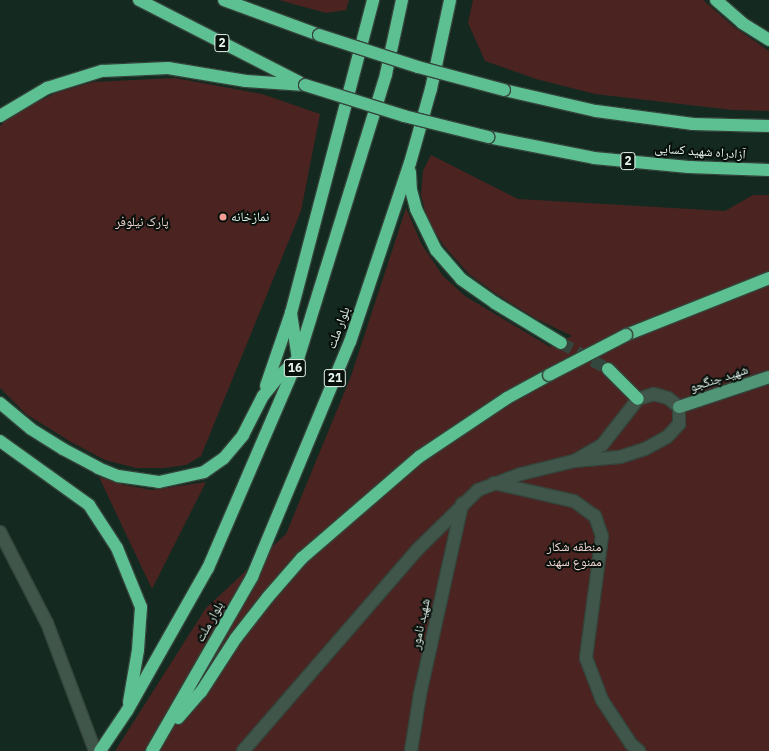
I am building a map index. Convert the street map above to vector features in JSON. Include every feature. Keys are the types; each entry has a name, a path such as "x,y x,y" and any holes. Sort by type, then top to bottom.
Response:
{"highway":[{"name":"2","path":"139,0 306,85"},
{"path":"224,0 236,3 319,35 418,66 504,90 596,111 693,124 769,126"},
{"path":"0,403 31,429 98,468 139,481 159,482 204,472 224,458 243,435 263,396 291,313 373,0"},
{"name":"16","path":"100,751 127,711 208,568 298,359 386,74 402,0"},
{"name":"بلوار ملت","path":"163,733 252,577 350,342 410,163 431,89 450,0"},
{"path":"716,0 742,23 769,40"},
{"path":"0,116 47,88 102,72 168,68 246,81 306,85"},
{"name":"آزادراه شهید کسایی","path":"306,85 404,116 488,137 594,158 689,167 769,170"},
{"path":"410,163 411,190 416,209 436,250 462,278 484,295 561,342"},
{"path":"152,751 163,733 201,692 236,638 302,558 419,457 507,398 626,335 769,278"},
{"path":"263,396 279,376 298,359 291,313"},
{"path":"608,369 638,399"},
{"path":"0,441 89,505 117,548 140,607 138,650 127,711"}],"main road":[{"name":"شهید جنگجو","path":"679,407 769,377"}],"street":[{"path":"243,751 417,550 462,504 478,490 494,483 574,461 620,457 645,449 667,437 679,424 679,407 668,398 654,394 638,399 602,446 574,461"},
{"path":"494,483 574,501 595,516 602,536 586,658 602,700 632,744 639,751"},
{"name":"شهید نامور","path":"411,751 420,694 462,504"},
{"path":"0,532 47,623 95,751"}],"green space":[{"path":"279,0 349,0 346,10 326,13"},
{"path":"473,0 703,0 734,27 769,51 769,111 732,110 595,94 536,79 485,61 468,23"},
{"name":"پارک نیلوفر","path":"175,78 262,94 320,114 301,211 201,456 186,465 164,468 136,468 105,460 71,442 26,414 0,388 0,126 13,114 56,93 93,82"},
{"name":"منطقه شکار ممنوع سهند","path":"431,155 518,199 725,211 753,195 769,195 769,751 115,751 206,608 286,534 351,376 406,208 422,245 443,276 465,296 550,347 572,336 535,318 495,293 469,274 444,246 428,221 421,195 423,171"},
{"path":"99,477 124,485 152,490 206,482 152,589"}],"tunnel":[{"path":"561,343 608,369"}],"place":[{"name":"نمازخانه","path":"223,217"}]}
